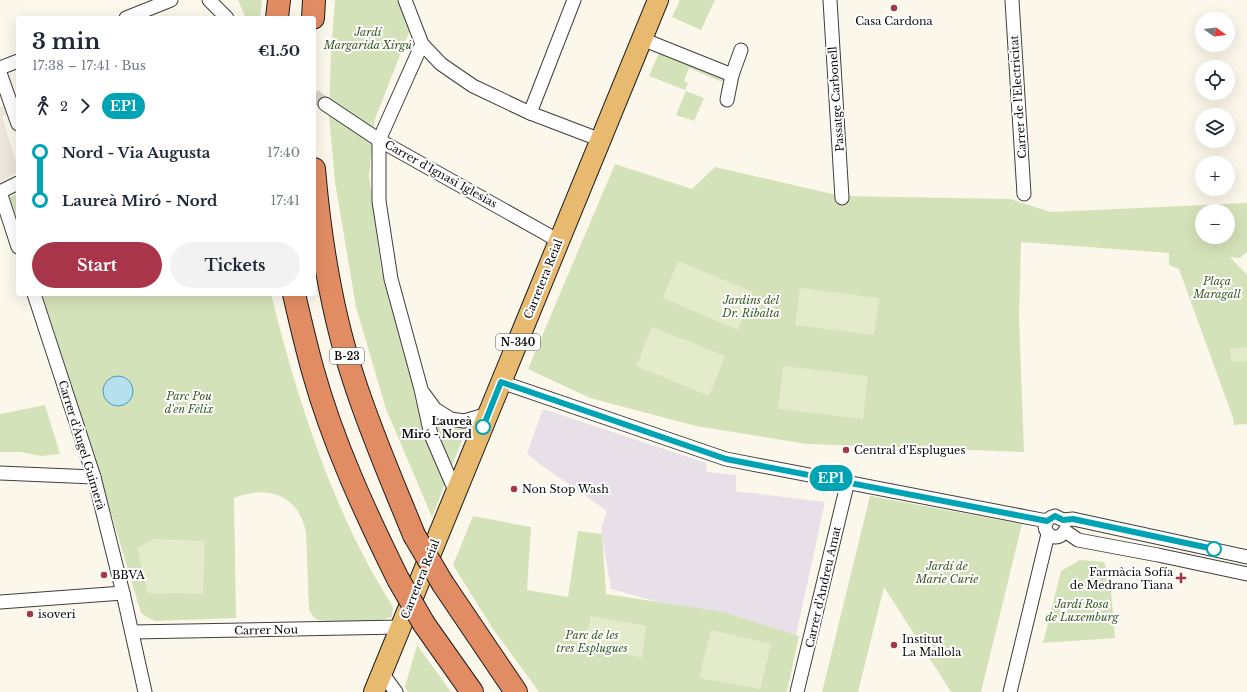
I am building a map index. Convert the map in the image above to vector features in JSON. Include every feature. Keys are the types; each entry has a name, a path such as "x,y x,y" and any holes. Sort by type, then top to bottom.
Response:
{"highway":[{"path":"277,16 278,0"},
{"path":"313,16 314,0"},
{"name":"B-23","path":"316,188 322,245 343,343 374,435 414,535 444,584 516,692"},
{"path":"294,296 312,370 337,443 361,502 398,579 424,624 472,692"}],"main road":[{"name":"Carretera Reial","path":"374,692 658,0"}],"street":[{"path":"131,16 171,0"},
{"path":"209,0 226,16"},
{"path":"405,0 422,44 442,64 473,86 530,113 600,140"},
{"path":"530,113 574,0"},
{"name":"Passatge Carbonell","path":"830,0 842,198"},
{"name":"Carrer de l'Electricitat","path":"1012,0 1024,194"},
{"path":"642,39 732,75"},
{"path":"422,44 380,140 379,201 393,286 421,389 431,435 456,493"},
{"path":"727,100 732,75 741,50"},
{"path":"0,68 16,62"},
{"path":"0,72 16,118"},
{"name":"Carrer d'Ignasi Iglesias","path":"325,104 380,140 559,241"},
{"path":"16,183 0,192 16,241"},
{"name":"Carrer d'Àngel Guimerà","path":"35,296 94,477 123,593 145,692"},
{"path":"501,382 726,459 848,482 1048,528"},
{"path":"421,389 435,409 451,419 464,421 488,414"},
{"path":"0,472 94,477"},
{"name":"Carrer d'Andreu Amat","path":"797,692 848,482"},
{"path":"1010,692 1048,528 1055,516 1078,540 1247,574"},
{"path":"1064,526 1073,519 1247,556"},
{"path":"0,602 123,593"},
{"name":"Carrer Nou","path":"132,632 400,627"},
{"path":"382,674 396,692"}],"shaded area":[{"path":"11,104 16,121 16,131 11,114 2,116 16,163 16,173 0,182 0,105 1,107"},
{"path":"543,409 706,463 707,472 736,475 736,492 825,502 795,640 611,589 601,529 607,511 534,460 527,453"}],"green space":[{"path":"238,0 262,0 260,16 245,16"},
{"name":"Jardí Margarida Xirgú","path":"335,0 397,0 410,30 375,119 369,175 381,268 410,376 417,392 467,427 432,517 386,409 356,307 335,182 329,116 331,50"},
{"path":"680,0 715,0 701,30 672,17"},
{"path":"659,53 724,79 722,82 689,68 684,81 688,83 685,90 649,76"},
{"path":"686,91 704,98 694,121 676,115"},
{"name":"Jardins del Dr. Ribalta","path":"615,164 692,189 715,167 841,196 1010,199 1051,212 1195,205 1195,244 1235,244 1235,204 1225,204 1247,203 1247,252 1240,258 1230,257 1247,275 1247,424 1234,425 1233,418 1179,269 1169,265 1169,253 1021,242 1019,317 1024,452 807,444 696,426 590,398 528,369"},
{"path":"16,195 16,215 10,197"},
{"path":"678,261 753,292 738,330 663,298"},
{"path":"800,288 879,298 874,335 795,325"},
{"name":"Parc Pou d'en Fèlix","path":"43,296 272,296 297,389 318,451 342,511 356,541 393,607 392,617 381,620 355,623 318,620 313,616 309,610 306,532 302,519 289,501 270,493 258,492 234,498 236,618 156,621 148,618 141,613 93,453"},
{"path":"652,327 725,356 709,396 636,366"},
{"path":"1247,347 1247,361 1231,362 1230,349"},
{"path":"783,366 868,376 863,419 778,409"},
{"path":"45,405 60,454 41,456 20,452 0,452 0,414"},
{"name":"Jardí de Marie Curie","path":"870,496 1022,524 981,692 951,692 884,587 858,692 822,692"},
{"name":"Parc de les tres Esplugues","path":"473,516 531,527 527,590 568,597 578,531 602,534 606,594 723,612 799,636 787,692 539,692 493,629 453,565"},
{"path":"154,539 205,541 203,594 148,593 137,548"},
{"name":"Jardí Rosa de Luxemburg","path":"1080,560 1104,562 1110,579 1115,638 1043,643 1061,571"},
{"path":"591,616 646,626 642,658 584,643"},
{"path":"711,630 771,644 760,689 699,678"},
{"path":"417,645 451,692 408,692 405,687"}],"water":[{"path":"118,376 129,380 133,391 129,402 118,406 107,402 103,391 107,380"}],"tunnel":[{"path":"316,97 325,104"}],"bus line":[{"name":"EP1","path":"483,427 501,382 726,459 884,488 1047,521 1055,516 1063,520 1073,519 1214,549"}],"place":[{"name":"Casa Cardona","path":"894,8"},
{"name":"Laureà Miró - Nord","path":"483,427"},
{"name":"Central d'Esplugues","path":"846,450"},
{"name":"Non Stop Wash","path":"514,489"},
{"name":"BBVA","path":"104,575"},
{"name":"Farmàcia Sofía de Medrano Tiana","path":"1181,578"},
{"name":"isoveri","path":"30,614"},
{"name":"Institut La Mallola","path":"894,645"}],"park label":[{"name":"Plaça Maragall","path":"1217,287"}]}
